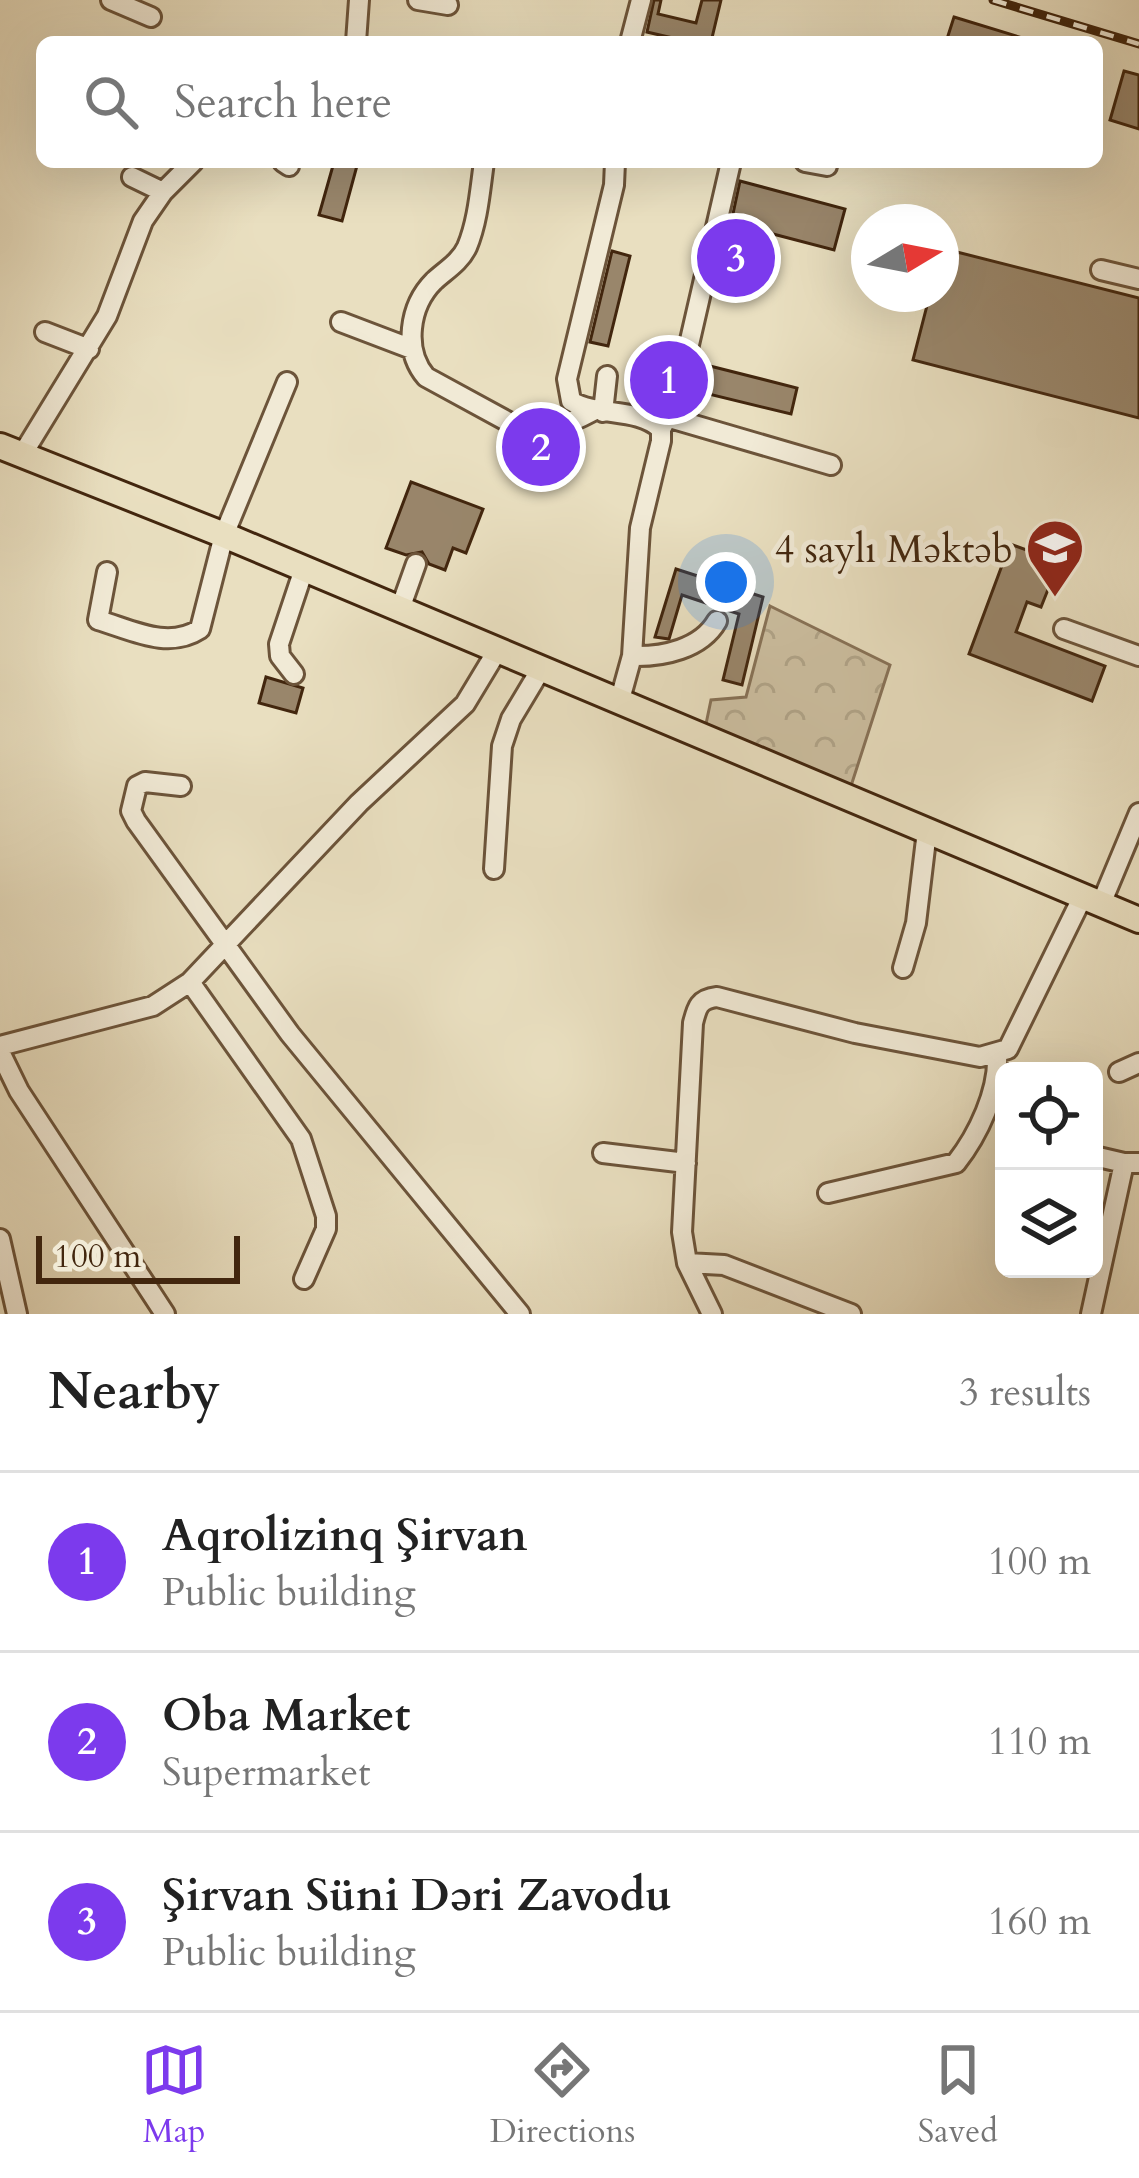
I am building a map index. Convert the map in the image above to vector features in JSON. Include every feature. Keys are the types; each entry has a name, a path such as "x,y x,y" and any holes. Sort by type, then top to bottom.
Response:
{"main road":[{"path":"11,450 1139,920"}],"street":[{"path":"111,0 152,17"},
{"path":"356,36 358,0"},
{"path":"418,0 448,5"},
{"path":"632,36 641,0"},
{"path":"11,450 89,349 107,316 143,221 187,168"},
{"path":"483,168 466,251 430,285 421,301 412,328 416,364 426,377 516,426 550,429 598,412"},
{"path":"615,168 567,379 571,401 598,412 645,418 831,465"},
{"path":"620,704 632,656 640,528 729,168"},
{"path":"131,177 163,192"},
{"path":"1100,270 1139,279"},
{"path":"341,322 412,349"},
{"path":"45,332 89,349"},
{"path":"598,412 608,376"},
{"path":"106,572 98,620 165,640 184,639 200,629 224,535 287,382"},
{"path":"400,609 416,564"},
{"path":"294,674 280,656 280,644 304,569"},
{"path":"632,656 662,654 693,644 709,635 716,621"},
{"path":"1064,629 1139,656"},
{"path":"165,1314 19,1091 0,1049 153,1006 190,982 359,802 465,704 497,651"},
{"path":"494,869 502,746 511,719 541,669"},
{"path":"181,786 145,782 137,786 131,811 290,1034 520,1314"},
{"path":"712,1314 687,1262 682,1232 693,1023 698,1005 717,997 855,1033 980,1058 997,1055 1008,1049 1139,813"},
{"path":"903,968 916,923 927,831"},
{"path":"190,982 301,1138 326,1229 304,1280"},
{"path":"828,1193 956,1163 975,1133 996,1081 997,1055"},
{"path":"1118,1072 1139,1063"},
{"path":"603,1153 686,1163"},
{"path":"1091,1314 1131,1163"},
{"path":"0,1239 6,1284 17,1314"},
{"path":"687,1262 724,1265 851,1314"}],"green space":[{"path":"770,606 890,665 851,786 706,724 711,700 746,697"}],"building":[{"path":"654,0 661,0 658,14 696,23 702,0 721,0 712,36 647,32"},
{"path":"954,17 1016,36 948,36"},
{"path":"1124,71 1139,75 1139,129 1110,120"},
{"path":"332,168 356,168 342,221 319,215"},
{"path":"740,181 845,209 834,250 731,223"},
{"path":"612,251 630,256 608,346 590,342"},
{"path":"959,253 1139,298 1139,418 913,360 925,312 959,312"},
{"path":"698,363 797,388 791,414 692,390"},
{"path":"411,482 483,509 466,553 453,548 445,570 429,564 422,552 406,555 386,548"},
{"path":"1010,544 1059,562 1041,607 1027,602 1016,632 1105,666 1092,701 969,654"},
{"path":"676,569 763,597 742,685 723,680 739,614 682,595 669,639 655,637"},
{"path":"266,677 303,688 296,713 259,703"}],"railway":[{"path":"993,0 1139,44"}],"place":[{"name":"Şirvan Süni Dəri Zavodu","path":"736,258"},
{"name":"Aqrolizinq Şirvan","path":"669,380"},
{"name":"Oba Market","path":"541,447"},
{"name":"4 saylı Məktəb","path":"1055,599"}]}
